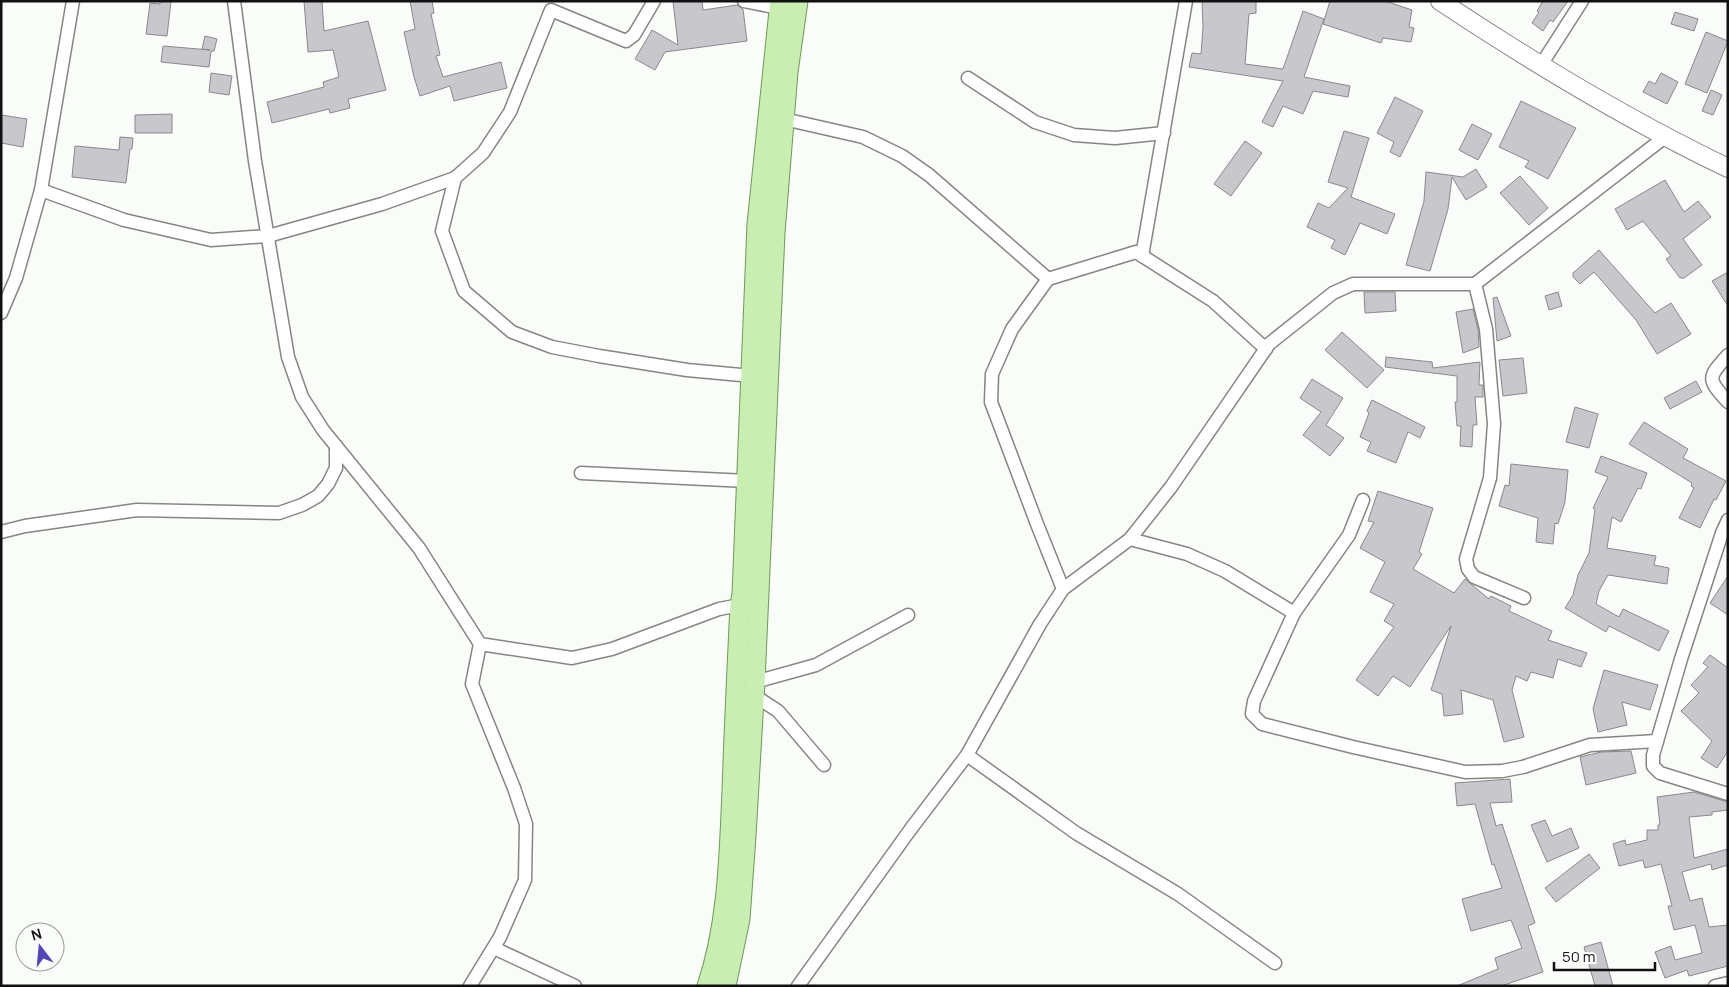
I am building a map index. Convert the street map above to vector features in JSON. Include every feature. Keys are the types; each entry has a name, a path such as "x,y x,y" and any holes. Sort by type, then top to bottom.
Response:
{"main road":[{"path":"726,986 740,920 755,689 775,233 784,119 798,1"},
{"path":"1440,1 1500,41 1665,137 1728,168"},
{"path":"707,986 714,965 724,909 742,594 757,224 779,5"}],"street":[{"path":"1,313 16,278 41,190 73,1"},
{"path":"234,1 255,161 288,357 302,397 323,430 419,548 480,644 472,684 514,788 526,824 525,880 500,937 470,986"},
{"path":"41,190 124,220 211,240 268,236 382,204 455,178 483,153 510,112 547,6 626,40 634,35 654,1"},
{"path":"744,1 779,5"},
{"path":"1142,256 1186,1"},
{"path":"1541,65 1582,1"},
{"path":"968,78 1035,122 1074,135 1115,138 1164,133"},
{"path":"784,119 863,137 902,156 929,176 1048,279"},
{"path":"798,986 910,830 967,756 1040,624 1063,589 1130,538 1171,487 1269,344 1333,293 1353,284 1475,284 1665,137"},
{"path":"455,178 442,231 464,291 512,332 552,347 598,356 687,370 752,376"},
{"path":"1063,589 991,402 992,374 1012,329 1048,279 1136,252 1212,301 1266,348"},
{"path":"1475,284 1486,329 1494,424 1490,478 1466,559 1468,569 1474,577 1524,598"},
{"path":"1728,355 1713,372 1712,380 1715,388 1728,402"},
{"path":"1,532 25,526 137,510 278,513 302,506 318,496 328,484 336,468 336,446"},
{"path":"581,473 747,481"},
{"path":"1363,500 1349,535 1294,613 1254,701 1252,714 1262,724 1353,748 1465,772 1502,771 1523,767 1590,745 1657,741"},
{"path":"1728,520 1687,640 1653,755 1653,766 1660,773 1728,794"},
{"path":"1130,538 1187,554 1218,568 1294,613"},
{"path":"480,644 572,658 612,649 720,610 740,605"},
{"path":"824,765 778,711 755,689 816,665 908,615"},
{"path":"967,756 1076,833 1178,894 1275,963"},
{"path":"494,948 575,986"},
{"path":"1715,986 1728,983"}],"building":[{"path":"160,1 171,1 167,36 146,34 150,3 160,4"},
{"path":"304,1 322,1 324,31 368,21 386,90 348,99 350,108 330,113 329,109 272,123 267,102 324,87 323,82 339,77 333,50 308,52"},
{"path":"410,1 432,1 434,13 431,14 440,55 436,56 443,77 501,62 507,88 454,101 450,86 420,96 404,32 415,29"},
{"path":"673,1 702,1 703,10 737,5 743,9 747,41 665,52 655,70 635,59 652,30 678,45"},
{"path":"1202,1 1256,1 1256,13 1249,14 1245,64 1283,69 1303,11 1324,19 1304,77 1350,86 1348,97 1313,91 1303,114 1283,106 1273,127 1262,122 1283,81 1189,67 1192,53 1201,54"},
{"path":"1330,1 1385,1 1412,10 1409,27 1414,28 1411,42 1383,38 1381,43 1323,24"},
{"path":"1543,1 1568,1 1553,22 1550,20 1543,31 1532,23"},
{"path":"1675,12 1698,19 1694,31 1671,24"},
{"path":"1706,32 1728,41 1707,93 1685,84"},
{"path":"205,36 217,39 214,51 211,51 209,67 161,62 163,46 210,50 202,49"},
{"path":"211,73 232,76 229,95 209,92"},
{"path":"1661,73 1678,82 1667,104 1643,92 1649,81 1655,84"},
{"path":"1711,90 1722,95 1713,115 1702,111"},
{"path":"1395,97 1423,111 1400,157 1390,152 1394,142 1377,133"},
{"path":"1521,101 1576,128 1548,179 1525,167 1529,161 1499,147"},
{"path":"172,114 172,133 135,133 135,115"},
{"path":"1,115 27,119 23,147 1,143"},
{"path":"1472,124 1492,134 1478,160 1459,150"},
{"path":"1344,131 1369,138 1351,197 1395,214 1387,234 1360,223 1345,255 1331,248 1335,240 1307,227 1318,203 1329,208 1348,188 1328,182"},
{"path":"120,137 133,138 126,183 72,177 75,146 119,150"},
{"path":"1245,141 1262,153 1231,196 1214,184"},
{"path":"1476,169 1487,187 1466,200 1452,177 1448,209 1430,271 1406,265 1424,201 1426,172 1463,177"},
{"path":"1520,176 1548,208 1529,225 1500,193"},
{"path":"1665,180 1684,212 1698,201 1711,217 1683,239 1702,265 1684,278 1680,278 1666,259 1671,256 1643,221 1627,230 1615,209"},
{"path":"1599,250 1655,313 1671,303 1691,334 1657,354 1636,320 1594,272 1580,284 1573,277 1573,273"},
{"path":"1728,272 1728,306 1712,281"},
{"path":"1364,292 1395,292 1396,311 1365,313"},
{"path":"1558,292 1562,306 1549,310 1545,296"},
{"path":"1497,297 1511,336 1497,341 1493,298"},
{"path":"1473,309 1478,330 1479,347 1463,353 1456,312"},
{"path":"1342,332 1384,370 1367,388 1325,350"},
{"path":"1386,357 1432,362 1433,368 1480,362 1479,385 1483,385 1483,397 1475,397 1477,425 1473,425 1472,447 1460,446 1461,426 1457,426 1455,402 1457,402 1457,376 1385,367"},
{"path":"1523,358 1527,393 1503,396 1499,360"},
{"path":"1312,379 1343,398 1326,425 1344,438 1330,456 1303,435 1321,412 1300,398"},
{"path":"1696,381 1702,392 1670,409 1664,398"},
{"path":"1372,400 1425,427 1420,438 1408,432 1396,463 1367,451 1371,442 1360,437"},
{"path":"1575,407 1598,414 1589,448 1566,442"},
{"path":"1644,422 1688,449 1683,458 1726,481 1716,500 1714,499 1700,528 1679,518 1694,488 1691,486 1692,483 1629,444"},
{"path":"1601,456 1647,473 1641,489 1638,488 1621,522 1612,517 1607,548 1656,556 1654,565 1669,568 1667,584 1608,575 1599,591 1596,604 1619,617 1623,609 1669,631 1659,651 1609,626 1606,632 1565,608 1573,595 1578,575 1589,553 1595,509 1593,508 1608,477 1595,472"},
{"path":"1511,464 1568,470 1565,502 1558,524 1555,523 1553,544 1536,542 1538,518 1499,506 1505,485 1509,486"},
{"path":"1378,491 1433,508 1419,552 1422,554 1413,569 1454,593 1465,579 1489,599 1491,596 1511,606 1509,611 1552,631 1548,640 1587,653 1581,667 1558,659 1553,678 1531,672 1527,681 1516,676 1512,690 1524,737 1504,742 1493,700 1461,690 1463,714 1444,716 1442,694 1431,690 1451,626 1410,687 1393,676 1378,696 1356,680 1394,627 1384,621 1394,604 1370,592 1385,562 1360,548 1374,522 1368,521"},
{"path":"1728,576 1728,615 1710,603"},
{"path":"1710,655 1728,668 1728,751 1717,768 1701,758 1712,741 1681,711 1699,693 1691,685 1708,667 1703,663"},
{"path":"1604,670 1658,685 1650,710 1622,702 1627,725 1598,732 1593,709"},
{"path":"1631,751 1636,773 1586,785 1580,757 1601,752"},
{"path":"1510,779 1512,802 1490,803 1496,826 1502,824 1535,923 1528,926 1543,972 1501,986 1457,986 1498,969 1495,958 1522,948 1511,920 1471,931 1462,899 1502,888 1494,864 1492,865 1475,804 1457,806 1455,783"},
{"path":"1694,792 1728,802 1728,810 1712,812 1712,815 1689,817 1694,858 1728,849 1728,865 1712,870 1711,864 1682,872 1690,901 1702,898 1709,927 1728,925 1728,966 1689,976 1687,970 1665,978 1655,952 1671,946 1675,960 1702,953 1695,925 1674,930 1668,906 1672,906 1661,864 1645,868 1643,860 1619,866 1613,844 1625,840 1626,845 1647,840 1647,830 1658,830 1658,825 1660,825 1657,797"},
{"path":"1545,820 1552,836 1571,828 1579,848 1547,862 1531,825"},
{"path":"1589,854 1600,868 1556,902 1545,888"},
{"path":"1601,942 1613,986 1595,986 1584,947"}]}
